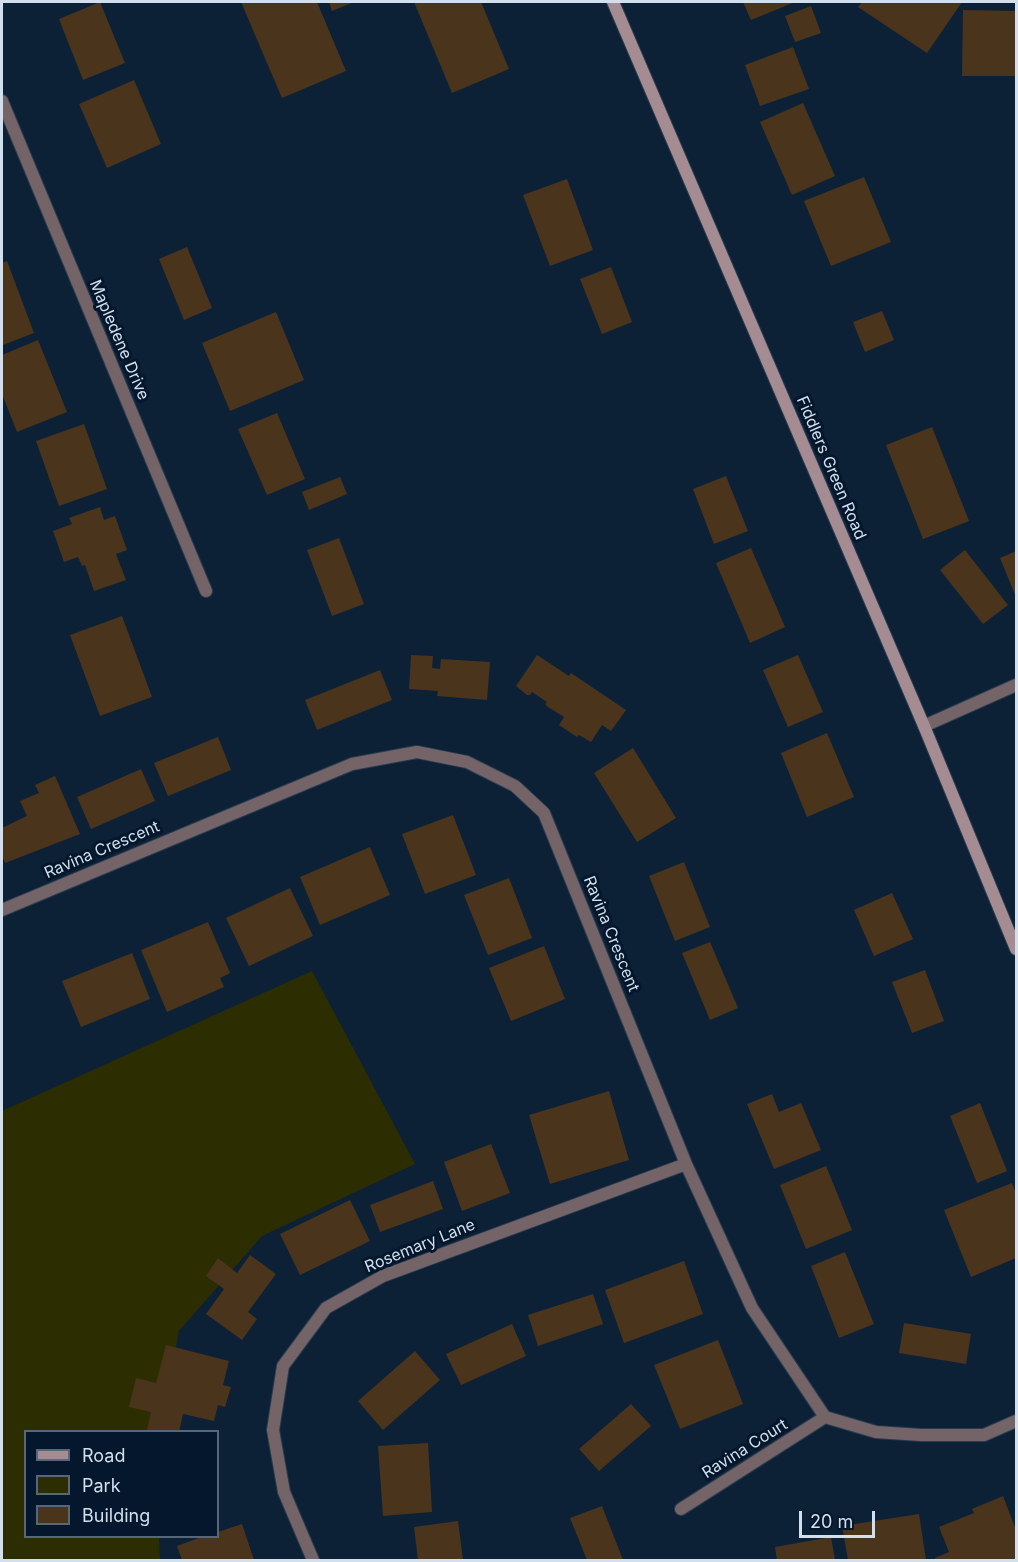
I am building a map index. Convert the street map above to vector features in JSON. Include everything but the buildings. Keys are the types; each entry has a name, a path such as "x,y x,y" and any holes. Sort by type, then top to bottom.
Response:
{"main road":[{"name":"Fiddlers Green Road","path":"613,2 924,726 1017,949"}],"street":[{"name":"Mapledene Drive","path":"2,101 206,591"},
{"path":"924,726 1017,685"},
{"name":"Ravina Crescent","path":"2,910 352,764 417,752 467,762 515,786 544,813 686,1164 752,1308 825,1418"},
{"name":"Rosemary Lane","path":"313,1560 284,1492 273,1430 283,1366 326,1308 383,1276 686,1164"},
{"path":"825,1418 876,1432 921,1435 984,1435 1017,1421"},
{"name":"Ravina Court","path":"681,1509 825,1418"}],"green space":[{"path":"312,971 415,1164 262,1236 179,1331 159,1430 24,1430 24,1538 159,1538 160,1560 2,1560 2,1111"}]}
